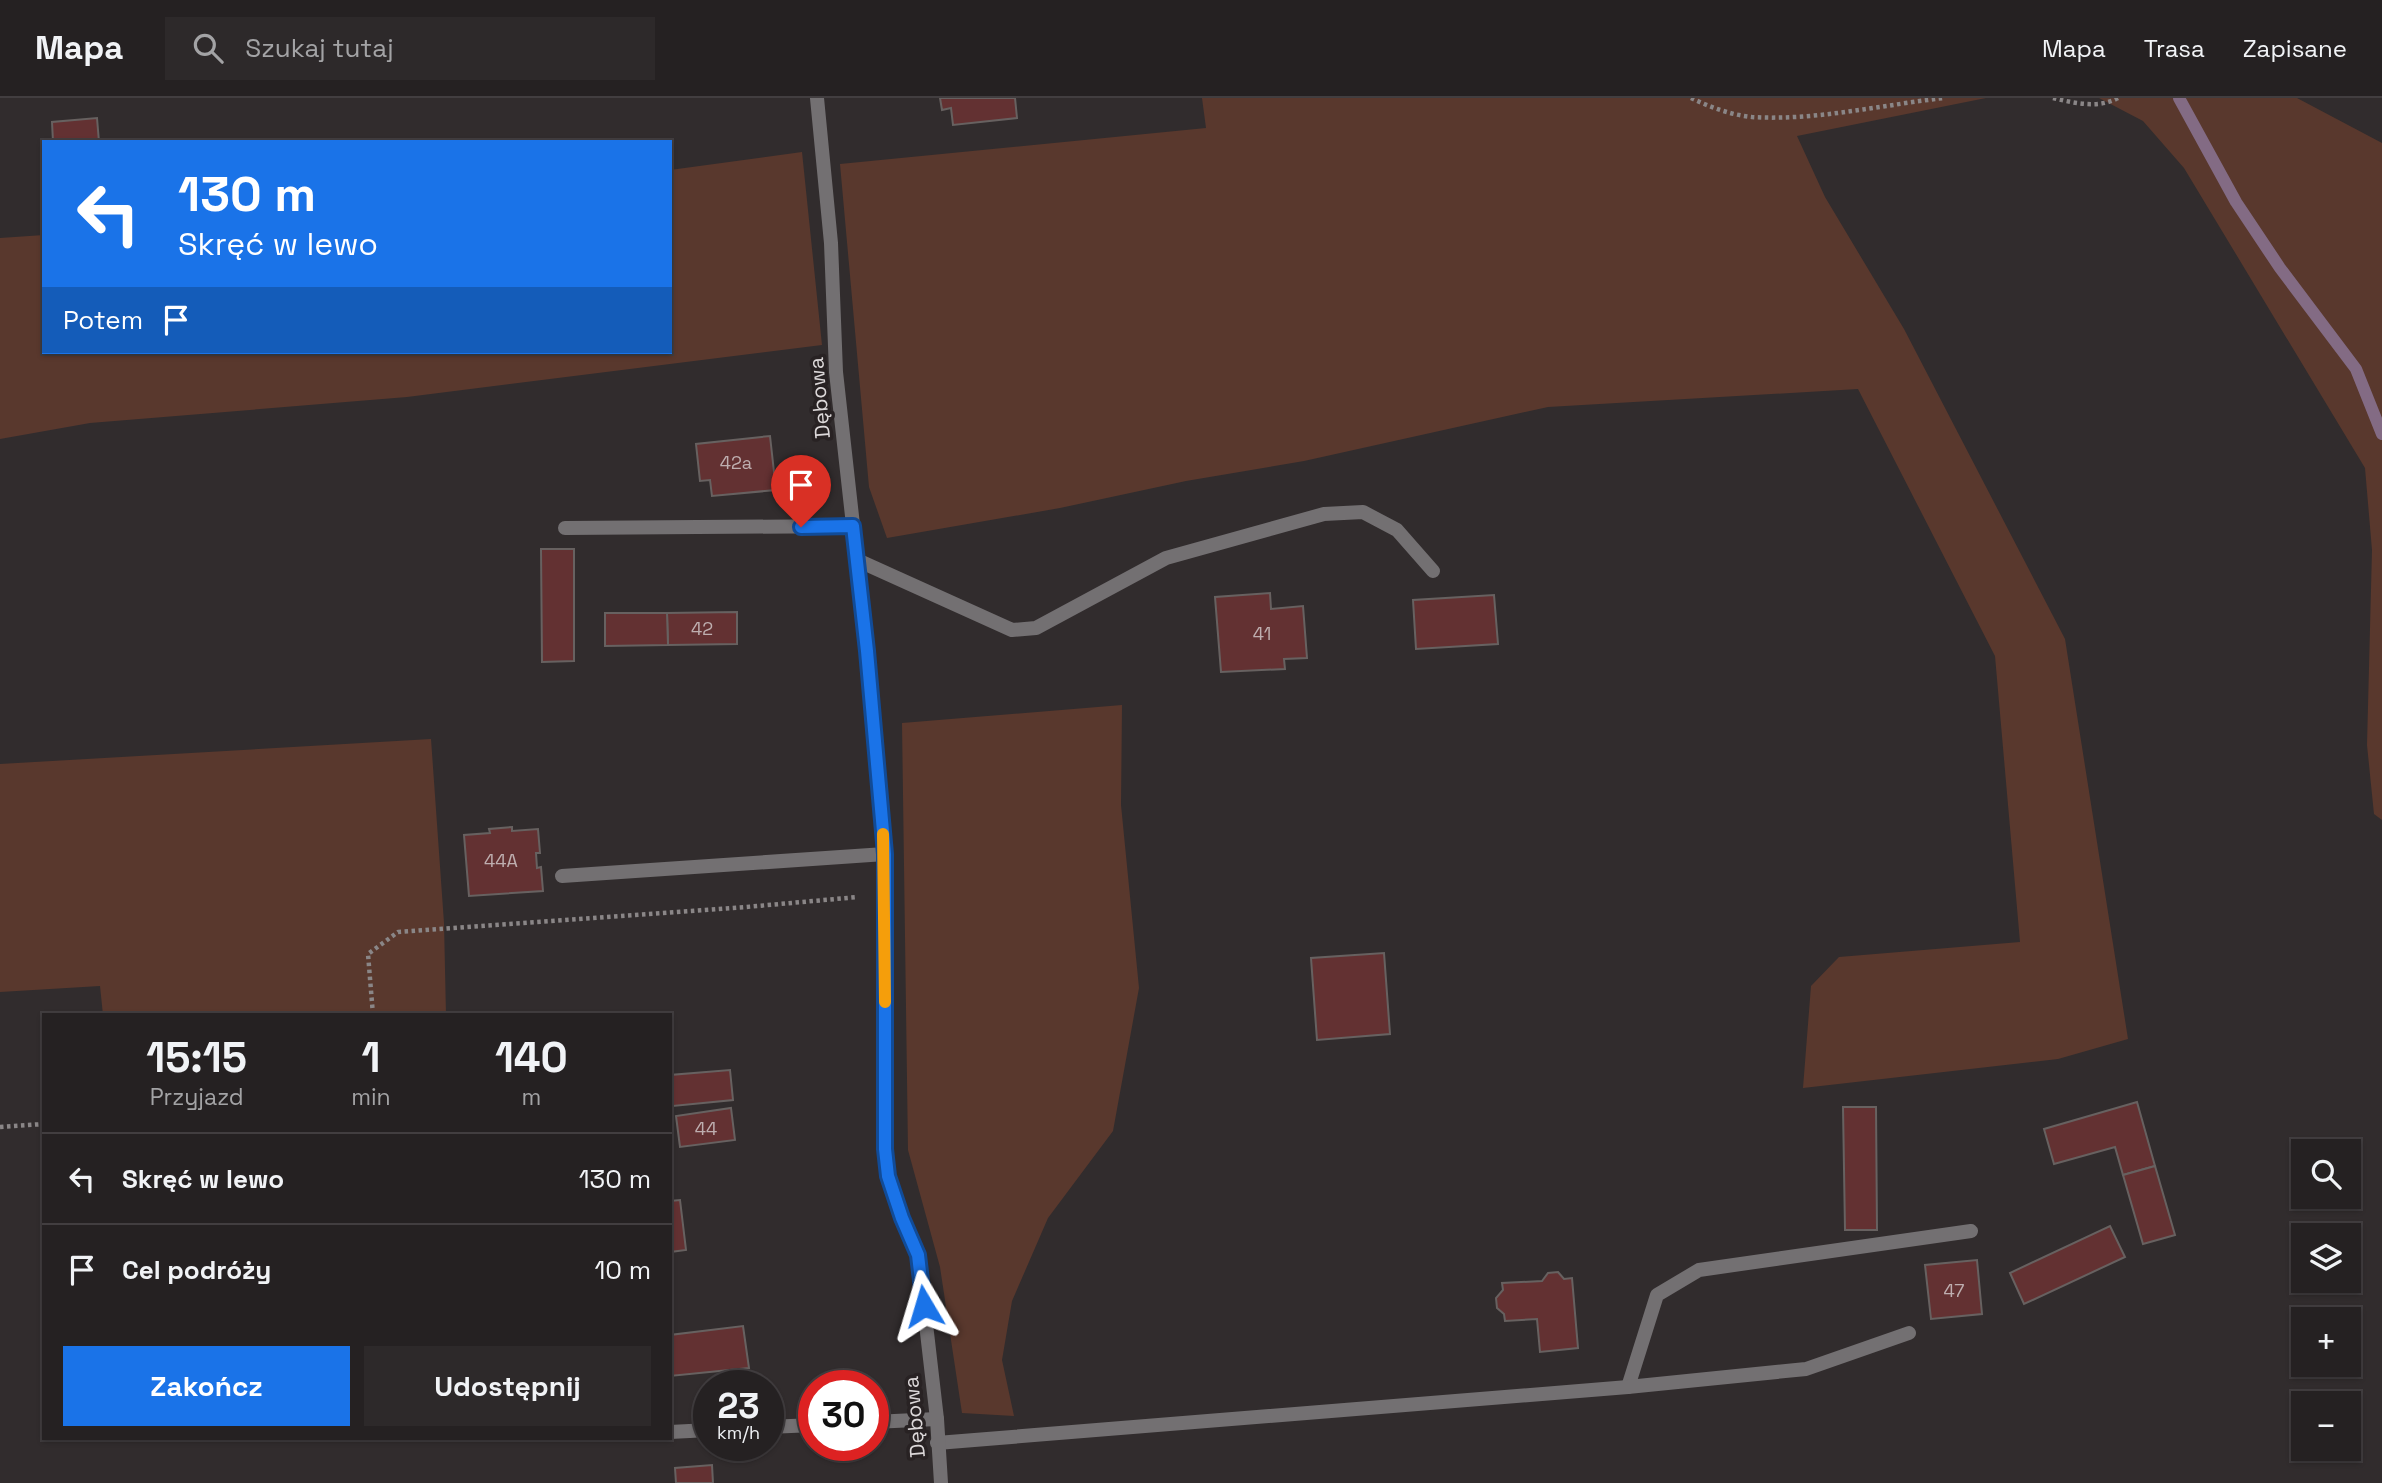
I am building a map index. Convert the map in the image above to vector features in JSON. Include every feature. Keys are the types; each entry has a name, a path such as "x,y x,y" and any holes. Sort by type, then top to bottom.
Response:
{"street":[{"name":"Dębowa","path":"817,98 831,243 836,372 867,651 885,854 885,1149 888,1176 918,1255 941,1483"},
{"path":"857,560 1012,629 1036,628 1166,558 1324,514 1363,512 1397,530 1433,571"},
{"path":"565,528 853,526"},
{"path":"562,876 885,854"},
{"path":"1628,1387 1657,1296 1699,1270 1971,1231"},
{"path":"937,1443 1628,1387 1806,1369 1909,1333"},
{"path":"889,1421 936,1419"},
{"path":"672,1432 693,1431"}],"path":[{"path":"1690,98 1712,108 1751,117 1810,115 1944,98"},
{"path":"2053,98 2077,104 2109,103 2118,98"},
{"path":"373,1013 368,954 398,932 746,907 884,894"},
{"path":"0,1127 42,1124"}],"shaded area":[{"path":"1202,98 1986,98 1797,136 1825,197 1904,329 2065,639 2128,1039 2058,1059 1803,1088 1811,986 1839,957 2020,942 1995,656 1858,389 1548,407 1304,461 887,538 869,487 840,164 1206,128"},
{"path":"2099,98 2297,98 2382,143 2382,820 2374,814 2367,745 2372,550 2365,468 2184,168 2143,121"},
{"path":"802,152 822,345 407,397 90,423 0,439 0,238 42,235 42,354 672,354 672,170"},
{"path":"1122,705 1121,805 1139,988 1113,1131 1048,1218 1012,1301 1002,1360 1014,1416 962,1413 940,1267 908,1150 902,723"},
{"path":"431,739 444,923 446,1013 103,1013 100,986 0,992 0,764"}],"building":[{"path":"940,98 1015,98 1017,118 953,125 951,108 942,110"},
{"path":"97,118 99,140 53,140 52,122"},
{"path":"770,436 776,490 712,496 710,480 700,481 696,444"},
{"path":"541,549 574,549 574,661 542,662"},
{"path":"1270,593 1271,609 1303,606 1307,658 1284,659 1285,669 1221,672 1215,597"},
{"path":"1494,595 1498,644 1416,649 1413,600"},
{"path":"737,612 737,644 668,645 667,613"},
{"path":"605,613 667,613 668,645 605,646"},
{"path":"512,827 512,831 538,829 540,853 536,853 537,868 541,867 543,891 469,896 464,835 490,833 489,829"},
{"path":"1384,953 1390,1034 1317,1040 1311,958"},
{"path":"730,1070 733,1100 673,1106 672,1075"},
{"path":"2137,1102 2155,1166 2123,1175 2115,1147 2054,1164 2044,1129"},
{"path":"1843,1107 1876,1107 1877,1230 1845,1230"},
{"path":"731,1108 735,1140 680,1147 676,1116"},
{"path":"2155,1166 2175,1235 2143,1244 2123,1175"},
{"path":"680,1200 686,1250 672,1252 672,1201"},
{"path":"2110,1226 2125,1257 2024,1304 2010,1273"},
{"path":"1977,1260 1982,1314 1931,1319 1925,1265"},
{"path":"1558,1272 1564,1279 1572,1278 1578,1348 1540,1352 1537,1319 1505,1321 1504,1314 1497,1308 1496,1298 1503,1290 1502,1283 1542,1281 1548,1273"},
{"path":"743,1326 749,1368 693,1370 693,1374 672,1376 672,1335"},
{"path":"712,1465 713,1483 676,1483 675,1468"}],"waterway":[{"path":"2179,98 2236,202 2280,268 2356,369 2382,434"}],"slow traffic":[{"path":"883,834 885,1002"}],"route":[{"path":"801,527 853,526 885,854 885,1149 888,1176 918,1255 924,1306"}]}
